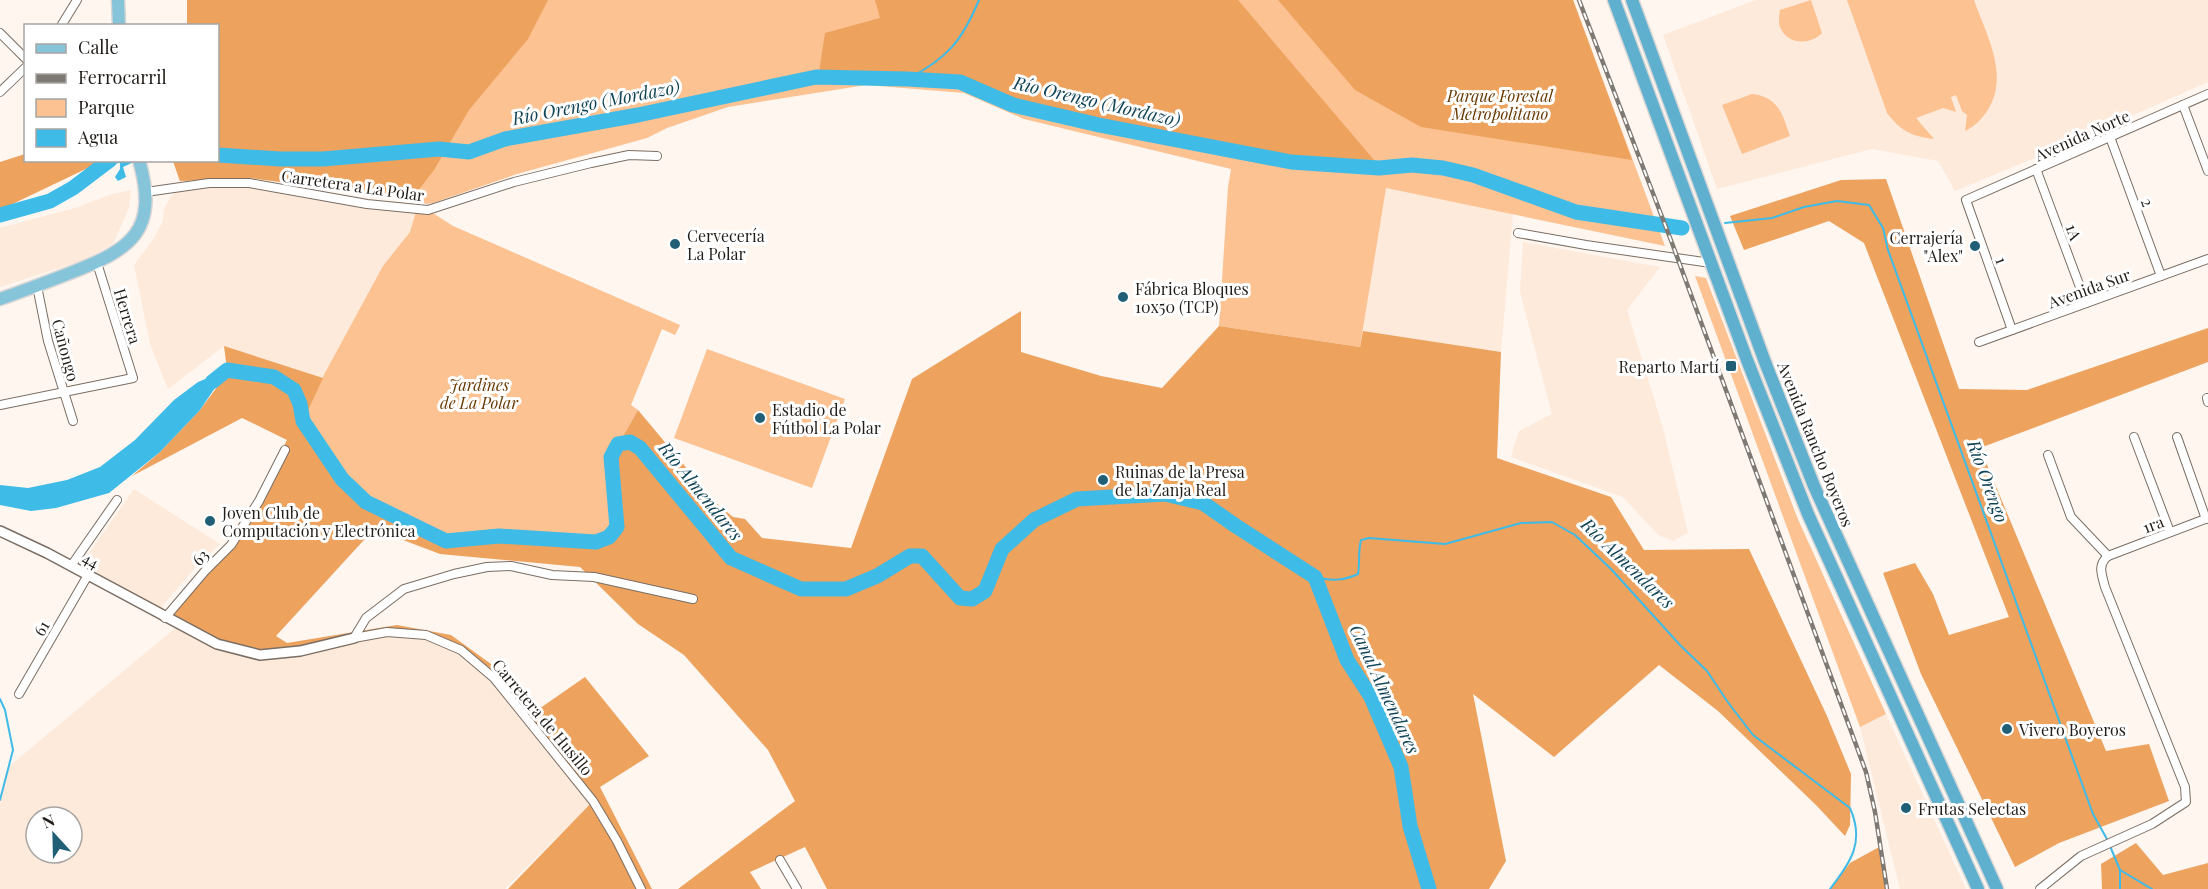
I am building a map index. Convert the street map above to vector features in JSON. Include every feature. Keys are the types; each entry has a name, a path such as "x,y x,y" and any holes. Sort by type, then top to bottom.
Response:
{"highway":[{"name":"Avenida Rancho Boyeros","path":"1614,0 1747,360 1808,514 1978,889"},
{"name":"Avenida Rancho Boyeros","path":"1632,0 1814,486 1996,889"}],"main road":[{"path":"118,0 119,24"},
{"path":"0,299 114,255 136,233 144,216 146,188 140,162"}],"street":[{"path":"62,24 77,0"},
{"path":"0,33 24,57"},
{"path":"0,92 24,69"},
{"name":"Avenida Norte","path":"1966,200 2208,94"},
{"path":"2183,105 2208,171"},
{"name":"2","path":"2110,137 2161,276"},
{"name":"Carretera a La Polar","path":"146,188 209,183 249,183 367,204 428,210 514,182 591,162 629,155 657,156"},
{"name":"1A","path":"2036,169 2086,303"},
{"name":"1","path":"1966,200 2012,330"},
{"path":"1518,233 1609,249 1711,263"},
{"name":"Avenida Sur","path":"1979,342 2208,259"},
{"name":"Herrera","path":"64,393 133,378 97,263"},
{"name":"Cañongo","path":"37,286 48,341 73,421"},
{"path":"0,405 64,393"},
{"path":"2134,437 2170,532"},
{"path":"2177,438 2207,518"},
{"name":"63","path":"165,618 205,571 231,545 259,501 285,450"},
{"path":"2040,889 2081,856 2152,824 2180,807 2186,802 2187,796 2105,587 2100,567 2102,560 2108,556 2071,517 2048,455"},
{"path":"71,566 117,500"},
{"name":"1ra","path":"2108,556 2207,518"},
{"name":"44","path":"0,531 71,566 165,618"},
{"path":"354,638 366,618 404,589 487,567 511,566 552,574 594,577 693,599"},
{"name":"61","path":"19,694 88,575"},
{"name":"Carretera de Husillo","path":"165,618 217,644 260,655 300,651 387,632 426,635 461,650 494,678 593,801 641,889"},
{"path":"780,860 797,889"}],"shaded area":[{"path":"1756,0 2208,0 2208,82 1955,191 1938,161 1872,149 1717,189 1663,35"},
{"path":"249,183 417,208 410,232 398,248 323,378 224,346 168,389 150,344 134,265 154,238 163,221 164,209 179,188"},
{"path":"1385,188 1513,214 1501,352 1363,331"},
{"path":"131,190 129,208 113,244 81,261 0,287 0,228"},
{"path":"1523,242 1660,267 1627,310 1663,428 1688,533 1673,541 1658,535 1623,497 1511,457 1519,431 1552,414 1520,292"},
{"path":"134,489 220,544 199,563 159,610 81,565"},
{"path":"179,625 260,655 387,632 426,635 461,650 494,678 593,801 505,889 0,889 0,800 8,767"},
{"path":"1886,714 1966,889 1900,889 1860,727"}],"green space":[{"name":"Parque Forestal Metropolitano","path":"187,0 1573,0 1665,246 1386,188 1360,347 1219,326 1231,169 1024,119 964,93 866,85 728,107 667,128 647,138 517,174 426,204 414,196 371,194 250,178 180,181 173,162 219,162 219,24 187,24"},
{"path":"187,0 548,0 528,39 469,110 434,170 414,196 371,194 250,178 180,181 173,162 219,162 219,24 187,24"},
{"path":"875,0 1238,0 1374,160 1291,157 1018,101 962,79 819,72 825,33 880,18"},
{"path":"1278,0 1573,0 1632,160 1421,127 1355,90"},
{"path":"1811,0 1822,33 1807,41 1795,41 1785,35 1780,27 1780,10"},
{"path":"1847,0 1974,0 1994,54 1997,82 1995,95 1981,118 1965,131 1967,115 1962,111 1956,95 1951,97 1956,112 1943,108 1916,118 1934,139 1913,134 1897,125 1887,113"},
{"path":"1752,94 1768,99 1778,108 1790,136 1742,154 1722,105"},
{"path":"24,154 24,162 97,162 0,210 0,162"},
{"path":"1886,179 1959,389 2027,390 2208,328 2208,362 1980,448 2106,751 2149,744 2169,801 2059,843 2015,867 1921,674 1883,573 1915,563 1933,594 1949,635 2009,617 1864,243 1829,221 1744,250 1730,216 1841,180"},
{"name":"Jardines de La Polar","path":"417,208 428,210 453,226 680,325 675,335 662,329 631,405 638,410 611,457 617,527 609,537 596,542 499,536 446,541 366,502 342,479 303,421 307,406 383,266 410,232"},
{"path":"1695,276 1706,278 1797,517 1886,714 1860,727"},
{"path":"1021,311 1021,352 1101,376 1162,388 1219,326 1360,347 1363,331 1501,352 1497,458 1611,497 1644,550 1749,549 1827,716 1851,774 1850,825 1845,836 1718,711 1659,665 1554,757 1473,694 1506,861 1489,889 827,889 805,847 750,872 761,889 678,889 795,801 768,750 684,655 638,624 580,567 440,554 374,529 276,636 287,643 397,625 451,635 491,664 536,711 585,677 649,756 600,787 652,889 508,889 593,801 494,678 461,650 426,635 387,632 260,655 217,644 165,618 231,545 287,440 242,418 132,476 160,452 200,410 220,383 227,370 224,346 323,378 303,421 342,479 366,502 446,541 499,536 596,542 609,537 617,527 611,457 638,410 715,502 733,517 745,519 762,538 851,548 912,379"},
{"name":"Estadio de Fútbol La Polar","path":"707,349 845,399 812,488 674,438"},
{"path":"2136,843 2163,875 2208,863 2208,889 2102,889 2101,864"},
{"path":"1881,846 1887,889 1830,889 1850,863"}],"water":[{"path":"99,162 134,162 123,167 126,177 118,181 115,177 120,169 120,163 110,164 104,172 96,164"},
{"path":"227,370 200,410 160,452 109,493 56,508 31,511 0,505 0,485 28,488 67,480 100,467 135,440 174,400 198,382"}],"waterway":[{"path":"907,79 933,64 952,47 966,27 979,0"},
{"name":"Río Orengo (Mordazo)","path":"219,155 323,159 439,149 469,152 505,139 638,115 816,77 907,79 960,82 1013,105 1099,125 1291,162 1379,168 1412,165 1443,168 1473,175 1576,212 1682,228"},
{"name":"Río Orengo (Mordazo)","path":"0,215 50,201 73,188 107,162"},
{"name":"Río Orengo","path":"1725,223 1772,218 1804,207 1837,201 1869,205 1883,228 1888,250 2093,814 2108,841"},
{"name":"Río Almendares","path":"212,382 227,370 274,377 294,390 300,404 303,421 342,479 366,502 446,541 499,536 596,542 609,537 617,527 611,457 618,444 630,442 640,448 731,558 801,589 846,589 877,576 910,556 922,556 960,598 972,599 985,591 1002,549 1034,520 1077,499 1165,494 1203,503 1315,577 1347,660 1371,697 1401,767 1410,826 1429,889"},
{"name":"Río Almendares","path":"1315,577 1337,580 1358,574 1361,540 1369,538 1445,544 1521,523 1552,522 1575,535 1611,569 1680,645 1707,671 1753,735 1850,808 1856,841 1850,860 1830,889"},
{"path":"0,699 5,710 13,750 0,800"},
{"name":"Río Orengo","path":"2110,846 2120,870 2152,889"},
{"path":"2120,871 2120,889"}],"railway":[{"path":"1579,0 1672,243 1866,772 1887,889"}],"place":[{"name":"Cervecería La Polar","path":"675,244"},
{"name":"Cerrajería \"Alex\"","path":"1975,246"},
{"name":"Fábrica Bloques 10x50 (TCP)","path":"1123,297"},
{"name":"Reparto Martí","path":"1731,366"},
{"name":"Estadio de Fútbol La Polar","path":"760,418"},
{"name":"Ruinas de la Presa de la Zanja Real","path":"1103,480"},
{"name":"Joven Club de Computación y Electrónica","path":"210,521"},
{"name":"Vivero Boyeros","path":"2007,729"},
{"name":"Frutas Selectas","path":"1906,808"}],"water label":[{"name":"Canal Almendares","path":"1385,689"}]}
